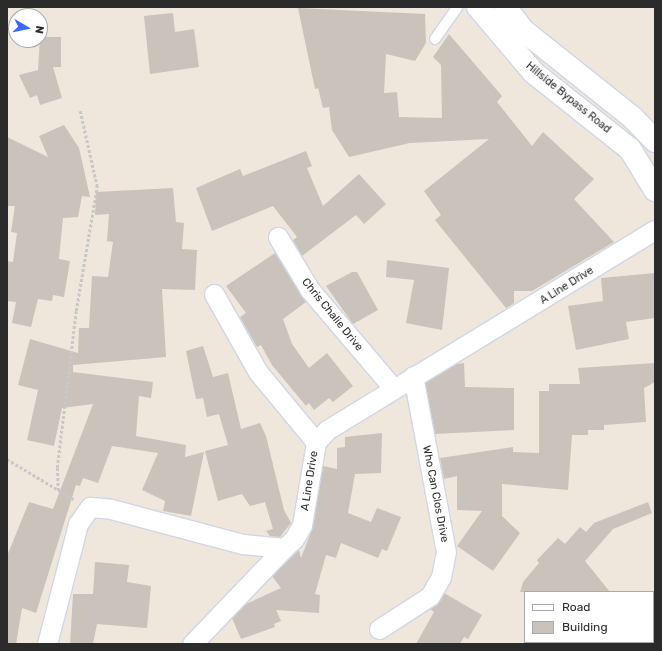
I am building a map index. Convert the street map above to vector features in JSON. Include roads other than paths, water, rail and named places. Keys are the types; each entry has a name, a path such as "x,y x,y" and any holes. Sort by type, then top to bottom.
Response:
{"main road":[{"name":"Hillside Bypass Road","path":"478,7 534,73 630,149 655,190"},
{"name":"Hillside Bypass Road","path":"505,7 524,31 633,118 655,141"}],"street":[{"name":"A Line Drive","path":"192,644 294,539 302,525 316,442 340,420 392,388 500,327 655,230"},
{"name":"Chris Chalie Drive","path":"278,237 310,290 392,388"},
{"path":"214,294 258,372 316,442"},
{"name":"Who Can Clos Drive","path":"379,629 430,596 441,577 446,552 413,376"},
{"path":"47,644 78,524 90,507 111,509 243,544 284,548"}],"lane":[{"path":"435,39 457,7"}]}
